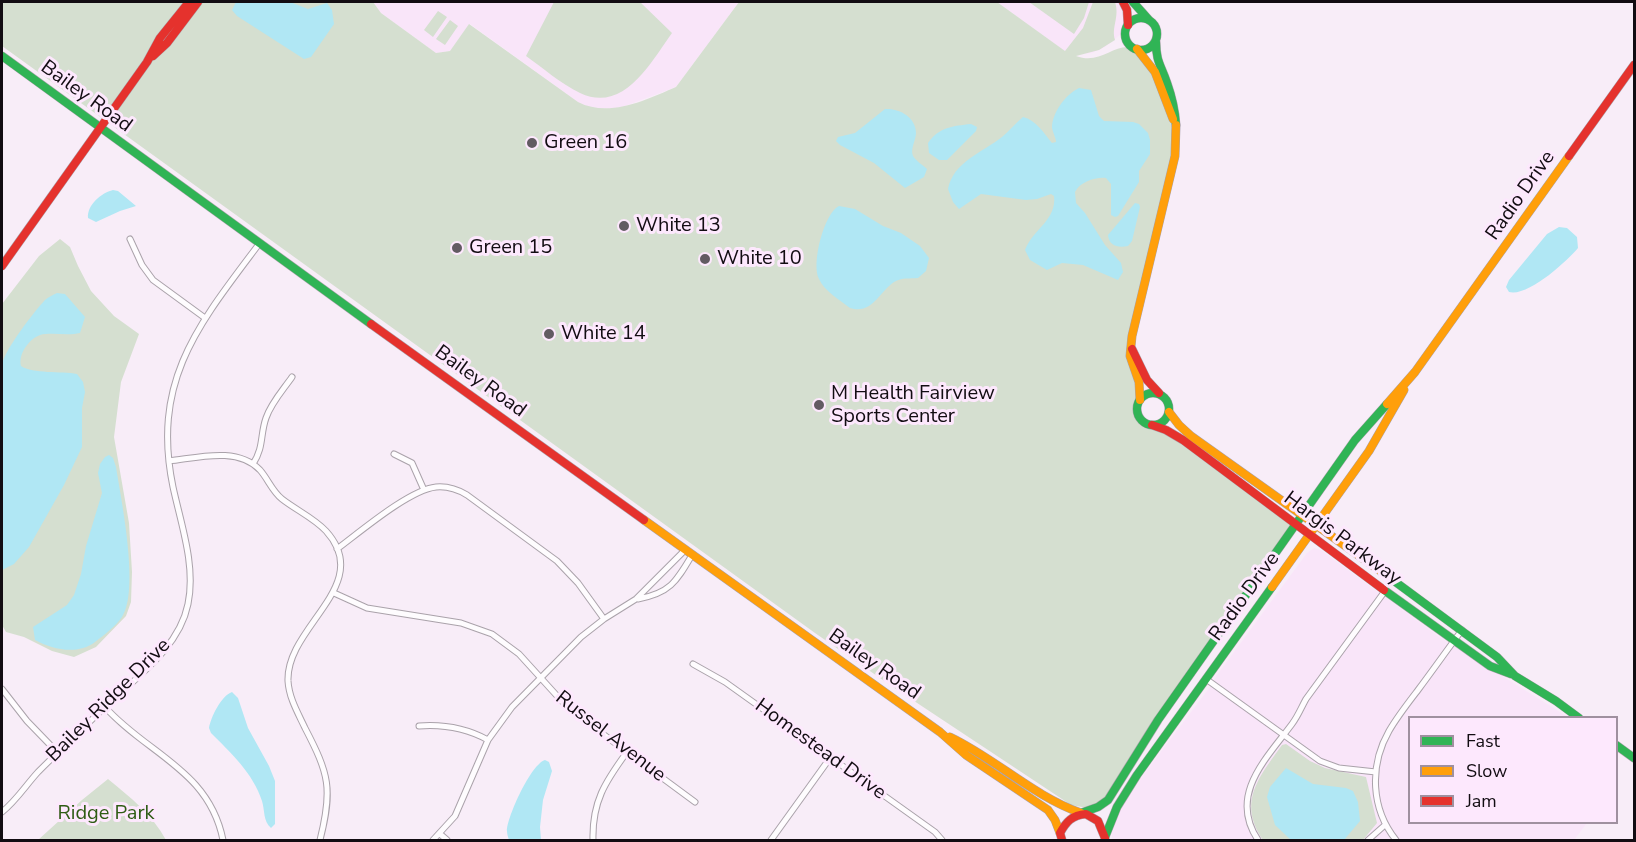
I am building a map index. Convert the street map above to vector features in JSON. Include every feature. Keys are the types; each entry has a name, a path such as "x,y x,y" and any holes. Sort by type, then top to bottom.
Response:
{"main road":[{"path":"2,266 147,62 160,38 189,2"},
{"path":"147,62 167,43 198,2"},
{"path":"1123,2 1127,10 1127,40 1155,72 1177,133 1175,156 1134,328 1130,356 1139,382 1140,399 1137,407 1139,416 1144,422 1152,425 1165,420 1169,412 1168,402 1147,380 1132,349"},
{"path":"1133,2 1156,27 1156,59 1172,95 1175,123"},
{"path":"1128,25 1140,18 1149,20"},
{"path":"1137,50 1148,49 1156,42"},
{"name":"Bailey Road","path":"2,56 259,244 940,732 966,755 1048,810 1055,820 1060,837"},
{"name":"Radio Drive","path":"1060,837 1069,819 1098,807 1108,800 1153,727 1355,440 1412,375 1635,65"},
{"name":"Radio Drive","path":"1105,839 1117,807 1133,780 1369,451 1412,375"},
{"path":"1140,399 1152,393 1161,395"},
{"name":"Hargis Parkway","path":"1169,412 1183,430 1220,454 1462,630 1497,657 1515,676"},
{"name":"Hargis Parkway","path":"1152,425 1177,436 1309,536 1454,641 1491,666 1515,676 1578,716"},
{"name":"Bailey Road","path":"940,732 970,747 1059,805 1100,822 1105,839"},
{"path":"1618,746 1635,758"}],"street":[{"path":"130,239 142,265 153,280 206,318"},
{"name":"Bailey Ridge Drive","path":"2,812 58,753 164,652 185,616 190,589 190,572 169,461 168,426 173,391 188,347 259,244"},
{"path":"253,464 261,450 266,418 292,377"},
{"path":"394,454 412,464 424,490"},
{"path":"169,461 230,455 253,464 279,496 326,531 337,549 340,573 334,593 298,643 288,672 288,684 294,707 320,757 328,784 327,813 320,840"},
{"path":"337,549 407,499 433,487 451,488 476,501 557,561 578,583 604,619"},
{"path":"433,840 460,808 488,740 508,711 581,637 636,599 685,550"},
{"path":"636,599 653,596 671,586 692,555"},
{"path":"1258,840 1248,816 1249,790 1256,773 1297,717 1304,702 1385,591"},
{"name":"Russel Avenue","path":"334,593 367,608 461,623 484,630 512,647 569,709 695,802"},
{"path":"1396,840 1385,825 1377,800 1376,772 1379,753 1389,730 1462,630"},
{"name":"Homestead Drive","path":"693,664 725,682 935,832 942,840"},
{"path":"1206,679 1326,764 1376,772"},
{"path":"2,689 27,721 58,753"},
{"path":"105,707 123,726 172,761 194,783 211,808 223,840"},
{"path":"419,726 438,724 459,728 488,740"},
{"path":"592,840 593,818 599,797 606,781 627,752"},
{"path":"771,840 830,758"},
{"path":"1368,840 1385,825"},
{"path":"440,834 447,840"}],"shaded area":[{"path":"373,2 739,2 676,87 622,107 608,109 589,107 578,102 470,24 450,51 436,53 381,13"},
{"path":"997,2 1123,2 1128,25 1126,30 1105,47 1092,53 1074,55 1063,50"},
{"path":"1314,548 1321,550 1438,636 1566,716 1408,716 1408,824 1586,824 1574,840 1112,840 1118,814 1144,774 1307,553"}],"green space":[{"name":"M Health Fairview Sports Center","path":"2,2 373,2 381,13 436,53 450,51 469,24 578,102 602,108 615,108 640,102 676,87 739,2 997,2 1065,51 1083,28 1093,2 1115,2 1117,12 1115,40 1099,50 1076,56 1093,58 1122,48 1137,49 1155,72 1177,133 1132,336 1140,400 1139,415 1295,524 1111,796 1093,809 1071,805 815,633 2,46"},
{"path":"554,2 640,2 672,33 635,82 610,97 596,98 580,93 559,81 526,56"},
{"path":"1029,2 1089,2 1084,18 1074,34"},
{"path":"438,11 447,17 433,37 424,30"},
{"path":"450,20 458,26 445,45 436,39"},
{"path":"60,239 70,247 91,291 114,316 139,334 121,382 114,437 129,523 131,602 126,616 96,647 74,657 52,651 24,637 6,632 2,625 2,304 39,256"},
{"path":"1286,744 1310,761 1325,768 1366,777 1377,823 1363,840 1263,840 1255,826 1252,814 1254,790 1282,745"},
{"name":"Ridge Park","path":"108,779 148,814 166,840 38,840 82,800"}],"water":[{"path":"236,2 290,2 308,9 327,3 332,10 334,24 311,57 304,59 237,16 232,10"},
{"path":"1079,88 1091,90 1099,116 1104,121 1139,124 1148,133 1150,140 1150,154 1139,171 1139,182 1118,216 1111,215 1111,184 1106,178 1088,181 1080,185 1075,192 1076,203 1105,245 1121,263 1123,272 1118,280 1083,265 1062,263 1047,270 1030,260 1025,250 1052,212 1054,196 1051,194 1026,200 981,194 959,209 953,202 948,189 951,180 962,165 1002,137 1023,117 1036,124 1052,143 1056,142 1052,128 1054,116 1064,100"},
{"path":"885,109 901,112 913,122 916,133 913,156 927,169 924,177 905,188 874,163 836,141 838,137 855,133"},
{"path":"971,124 977,127 976,131 947,160 939,160 929,153 928,143 942,130"},
{"path":"113,190 118,191 136,206 96,222 88,218 88,213 96,200"},
{"path":"1135,203 1140,207 1132,241 1128,246 1115,245 1110,242 1108,235"},
{"path":"839,206 855,209 883,226 901,233 920,246 929,258 926,271 918,278 897,280 864,308 850,308 828,291 821,283 817,272 818,251 824,228 828,218"},
{"path":"1559,227 1567,228 1577,237 1578,248 1536,284 1517,292 1509,292 1506,287 1509,280 1547,234"},
{"path":"57,293 65,294 85,317 80,333 44,334 36,337 28,343 23,352 21,366 40,371 77,374 83,382 85,392 82,408 82,447 64,485 29,547 14,564 2,570 2,364 14,340 27,322 45,300"},
{"path":"109,455 113,458 116,467 128,544 127,604 117,624 88,646 65,650 50,646 35,640 33,627 67,605 74,595 102,493 98,473 100,464"},
{"path":"232,692 238,698 248,728 275,781 275,824 271,828 253,781 209,728 217,707"},
{"path":"545,760 549,762 552,771 543,800 541,840 509,840 508,824 515,803 533,771"},
{"path":"1286,768 1313,784 1353,791 1358,802 1360,821 1344,840 1291,840 1275,825 1267,797 1270,787"}],"traffic: fast":[{"path":"1133,2 1149,20"},
{"path":"1141,18 1152,23 1157,34 1152,45 1141,50 1130,45 1125,34 1130,23 1141,18"},
{"path":"1156,42 1158,59 1170,93 1176,125"},
{"path":"2,56 371,324"},
{"path":"1153,393 1164,398 1169,409 1164,420 1153,425 1142,420 1137,409 1142,398 1153,393"},
{"path":"1081,813 1098,807 1108,800 1158,720 1355,440 1387,404"},
{"path":"1382,572 1497,657 1515,676 1576,716"},
{"path":"1105,837 1117,807 1137,775 1272,587"},
{"path":"1384,590 1490,666 1511,674"},
{"path":"1618,746 1634,758"}],"traffic: slow":[{"path":"1137,49 1155,72 1173,119"},
{"path":"1140,400 1139,382 1130,356 1132,336 1175,156 1176,125"},
{"path":"1387,404 1415,372 1569,156"},
{"path":"1272,587 1369,451 1404,390"},
{"path":"1169,412 1191,436 1382,572"},
{"path":"644,520 940,732 966,755 1048,810 1060,833"},
{"path":"950,737 1047,797 1081,813"}],"traffic: jam":[{"path":"2,266 147,62 160,38 189,2"},
{"path":"153,56 167,43 198,2"},
{"path":"1123,2 1127,10 1128,25"},
{"path":"1569,156 1634,65"},
{"path":"371,324 644,520"},
{"path":"1132,349 1147,380 1159,393"},
{"path":"1152,425 1183,440 1384,590"},
{"path":"1062,840 1060,833 1067,822 1086,814 1098,821 1105,838"}],"place":[{"name":"Green 16","path":"532,143"},
{"name":"White 13","path":"624,226"},
{"name":"Green 15","path":"457,248"},
{"name":"White 10","path":"705,259"},
{"name":"White 14","path":"549,334"},
{"name":"M Health Fairview Sports Center","path":"819,405"}]}
